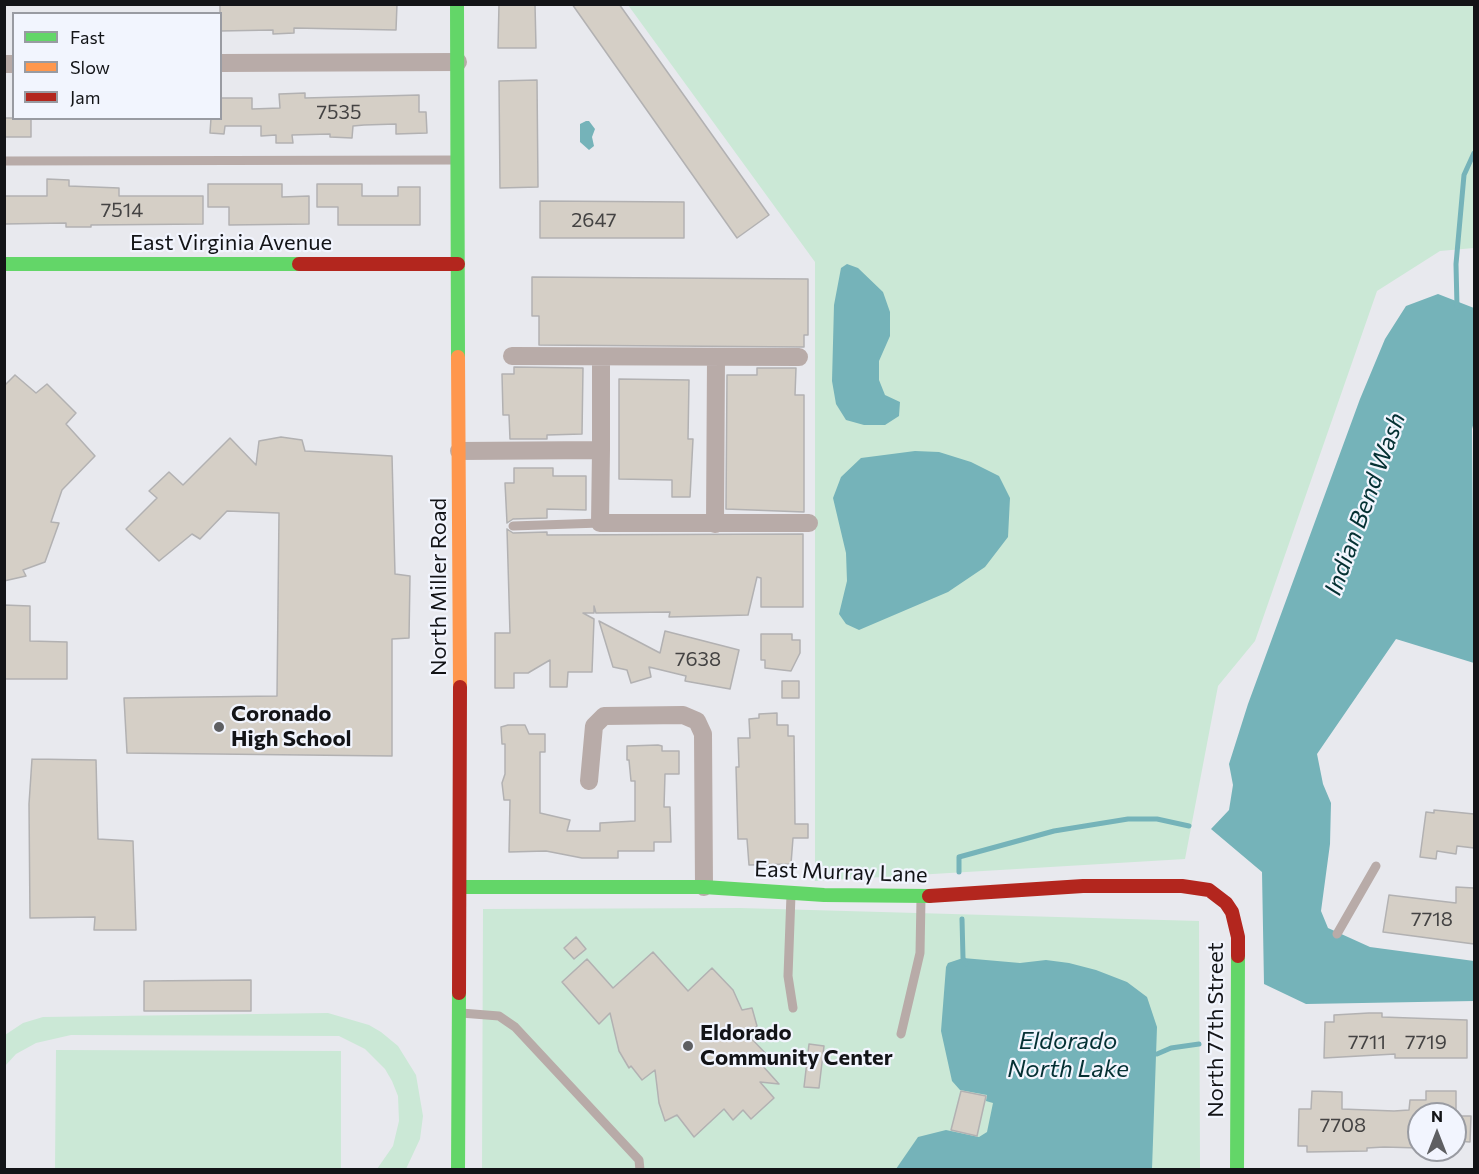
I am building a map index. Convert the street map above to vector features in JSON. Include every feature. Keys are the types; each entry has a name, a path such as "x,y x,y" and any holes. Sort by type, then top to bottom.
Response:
{"street":[{"name":"North Miller Road","path":"458,4 458,1170"},
{"path":"222,63 458,62"},
{"name":"East Virginia Avenue","path":"4,264 458,264"},
{"path":"512,356 799,357"},
{"path":"601,357 600,523 809,523"},
{"path":"715,524 716,358"},
{"path":"459,451 601,450"},
{"path":"589,781 594,726 604,716 683,715 697,721 703,734 704,887"},
{"name":"East Murray Lane","path":"459,887 704,887 791,893 921,897 1059,887 1162,886 1198,887 1218,896"},
{"name":"North 77th Street","path":"1218,896 1232,912 1238,937 1237,1170"}],"lane":[{"path":"4,161 458,160"},
{"path":"513,526 600,523"},
{"path":"1337,934 1376,866"},
{"path":"791,893 788,976 793,1008"},
{"path":"901,1034 920,952 921,897"},
{"path":"459,1013 499,1016 512,1024 639,1160 640,1170"}],"green space":[{"path":"628,5 1474,5 1474,248 1440,251 1377,291 1255,641 1218,686 1185,859 815,881 815,262"},
{"path":"740,908 1199,921 1200,1169 482,1170 483,909"},
{"path":"328,1013 369,1025 381,1032 398,1046 416,1075 423,1116 420,1139 406,1169 377,1169 393,1146 399,1121 398,1096 392,1081 385,1069 365,1049 339,1036 71,1035 36,1043 16,1054 5,1066 5,1035 23,1023 43,1017"},
{"path":"56,1050 341,1051 341,1169 55,1169"}],"water":[{"path":"589,121 595,129 592,137 594,146 589,150 580,142 580,124"},
{"path":"847,264 858,268 883,292 890,312 890,336 879,361 879,380 885,395 900,402 899,416 885,425 864,425 846,420 836,404 832,381 834,305 841,268"},
{"path":"1438,294 1474,308 1474,422 1472,429 1474,663 1396,639 1317,754 1323,784 1331,803 1330,844 1321,911 1328,928 1370,947 1474,961 1474,1001 1306,1004 1264,984 1262,872 1211,829 1229,810 1233,785 1229,764 1248,704 1360,399 1385,339 1406,306"},
{"path":"915,451 939,452 971,462 999,476 1010,498 1008,537 985,567 948,592 859,630 846,624 839,614 847,581 846,553 833,498 841,477 861,458"},
{"name":"Eldorado North Lake","path":"963,958 1020,963 1046,960 1069,963 1127,982 1147,997 1157,1027 1152,1169 896,1169 918,1137 946,1130 979,1137 987,1132 993,1103 986,1101 987,1095 960,1090 952,1081 941,1031 946,967 948,963"}],"building":[{"path":"220,4 397,4 396,30 294,28 294,33 273,34 273,30 222,31 222,12 220,12"},
{"path":"499,4 535,4 536,48 498,48"},
{"path":"572,4 619,4 769,215 737,238"},
{"path":"537,80 538,187 500,188 499,81"},
{"path":"305,93 305,98 419,95 419,112 426,112 427,133 396,134 396,124 364,125 353,126 352,138 330,137 330,134 292,135 293,143 276,143 276,135 261,136 261,126 225,126 224,134 210,133 211,120 222,120 222,98 252,98 252,109 280,108 279,94"},
{"path":"4,118 31,120 31,137 4,137"},
{"path":"47,179 69,180 69,186 119,188 119,196 203,196 203,224 66,227 66,223 4,224 4,196 47,196"},
{"path":"208,184 282,184 282,197 309,196 309,224 229,225 229,207 208,207"},
{"path":"317,184 362,184 362,196 398,196 398,187 420,187 420,225 338,225 338,207 317,207"},
{"path":"540,201 684,202 684,238 540,238"},
{"path":"532,277 808,279 808,335 804,335 804,347 539,345 539,316 532,316"},
{"path":"514,367 583,368 582,434 547,435 547,439 510,439 509,415 503,415 502,374 514,374"},
{"path":"757,368 796,368 795,395 804,395 804,512 726,509 727,375 757,375"},
{"path":"15,375 36,393 47,384 76,413 66,424 95,456 62,490 51,522 59,523 45,562 23,570 26,576 4,581 4,386"},
{"path":"619,379 689,380 688,439 693,439 690,497 672,497 672,480 619,479"},
{"path":"281,437 302,440 305,451 392,456 395,574 410,576 409,638 392,639 392,756 127,753 124,698 277,696 279,513 227,511 200,539 192,534 159,561 126,529 157,498 149,491 169,472 183,485 230,438 256,465 259,441"},
{"path":"514,468 553,468 553,476 586,476 586,510 547,509 547,518 513,519 507,523 505,483 514,483"},
{"path":"507,529 513,533 547,532 547,535 803,534 803,607 761,607 761,578 757,577 748,615 669,617 670,612 596,613 594,606 594,613 583,613 594,619 592,672 568,672 567,687 550,687 550,660 528,673 514,673 514,688 495,688 495,633 510,633"},
{"path":"4,605 30,606 30,641 67,642 67,679 4,679"},
{"path":"599,621 660,653 665,631 739,650 730,689 685,681 686,676 649,667 651,677 631,683 627,670 613,667"},
{"path":"761,634 792,634 792,640 800,640 800,653 791,671 765,668 765,660 761,660"},
{"path":"782,681 799,681 799,698 782,698"},
{"path":"777,713 777,725 788,725 788,736 794,736 795,824 808,824 808,838 793,838 791,864 749,865 747,839 738,839 736,767 739,767 738,738 750,738 749,719 759,718 759,714"},
{"path":"525,725 529,734 545,734 545,752 540,752 540,813 570,820 567,831 600,831 600,823 635,821 635,781 631,781 627,746 658,745 662,746 662,751 679,751 679,774 665,774 664,807 670,807 671,842 654,842 654,851 618,851 618,858 582,858 546,851 509,852 510,800 504,800 502,783 505,774 505,744 502,744 501,727"},
{"path":"32,759 96,760 98,839 133,841 136,930 94,930 95,917 30,918 29,804"},
{"path":"1434,810 1474,814 1474,848 1457,846 1456,854 1437,851 1436,859 1420,857 1426,812 1434,813"},
{"path":"1456,887 1474,888 1474,944 1383,932 1389,895 1456,903"},
{"path":"576,937 586,949 574,959 564,948"},
{"name":"Eldorado Community Center","path":"653,952 688,991 712,968 733,990 742,1010 752,1008 757,1026 748,1035 769,1057 761,1064 779,1084 760,1082 774,1098 751,1119 743,1110 733,1120 724,1109 694,1137 677,1115 665,1121 659,1103 655,1070 642,1080 631,1066 629,1068 619,1051 610,1013 599,1024 562,982 587,959 613,988"},
{"path":"251,980 251,1011 144,1011 144,981"},
{"path":"1382,1013 1382,1017 1467,1020 1467,1058 1395,1058 1395,1054 1324,1058 1325,1022 1334,1022 1334,1015"},
{"path":"809,1044 824,1046 819,1088 804,1087"},
{"path":"961,1091 986,1096 977,1136 951,1130"},
{"path":"1312,1091 1342,1092 1342,1109 1407,1110 1407,1148 1307,1152 1307,1146 1298,1146 1299,1109 1311,1109"},
{"path":"1426,1091 1456,1091 1456,1102 1410,1102 1410,1100 1426,1100"},
{"path":"1467,1116 1471,1116 1470,1142 1467,1142"}],"waterway":[{"name":"Indian Bend Wash","path":"1457,307 1456,264 1464,175 1474,153"},
{"name":"Indian Bend Wash","path":"959,872 959,857 1054,831 1128,819 1157,819 1189,826"},
{"name":"Indian Bend Wash","path":"962,919 963,958 966,964"},
{"path":"1157,1054 1171,1048 1199,1044"}],"traffic: fast":[{"path":"457,4 458,357"},
{"path":"4,264 299,264"},
{"path":"460,887 704,887 824,895 929,896"},
{"path":"1237,1170 1238,956"},
{"path":"458,1170 459,993"}],"traffic: slow":[{"path":"458,357 460,687"}],"traffic: jam":[{"path":"299,264 458,264"},
{"path":"459,993 460,687"},
{"path":"929,896 1083,886 1182,886 1209,890 1226,903 1232,912 1238,937 1238,956"}],"place":[{"name":"Coronado High School","path":"219,727"},
{"name":"Eldorado Community Center","path":"688,1046"}]}
